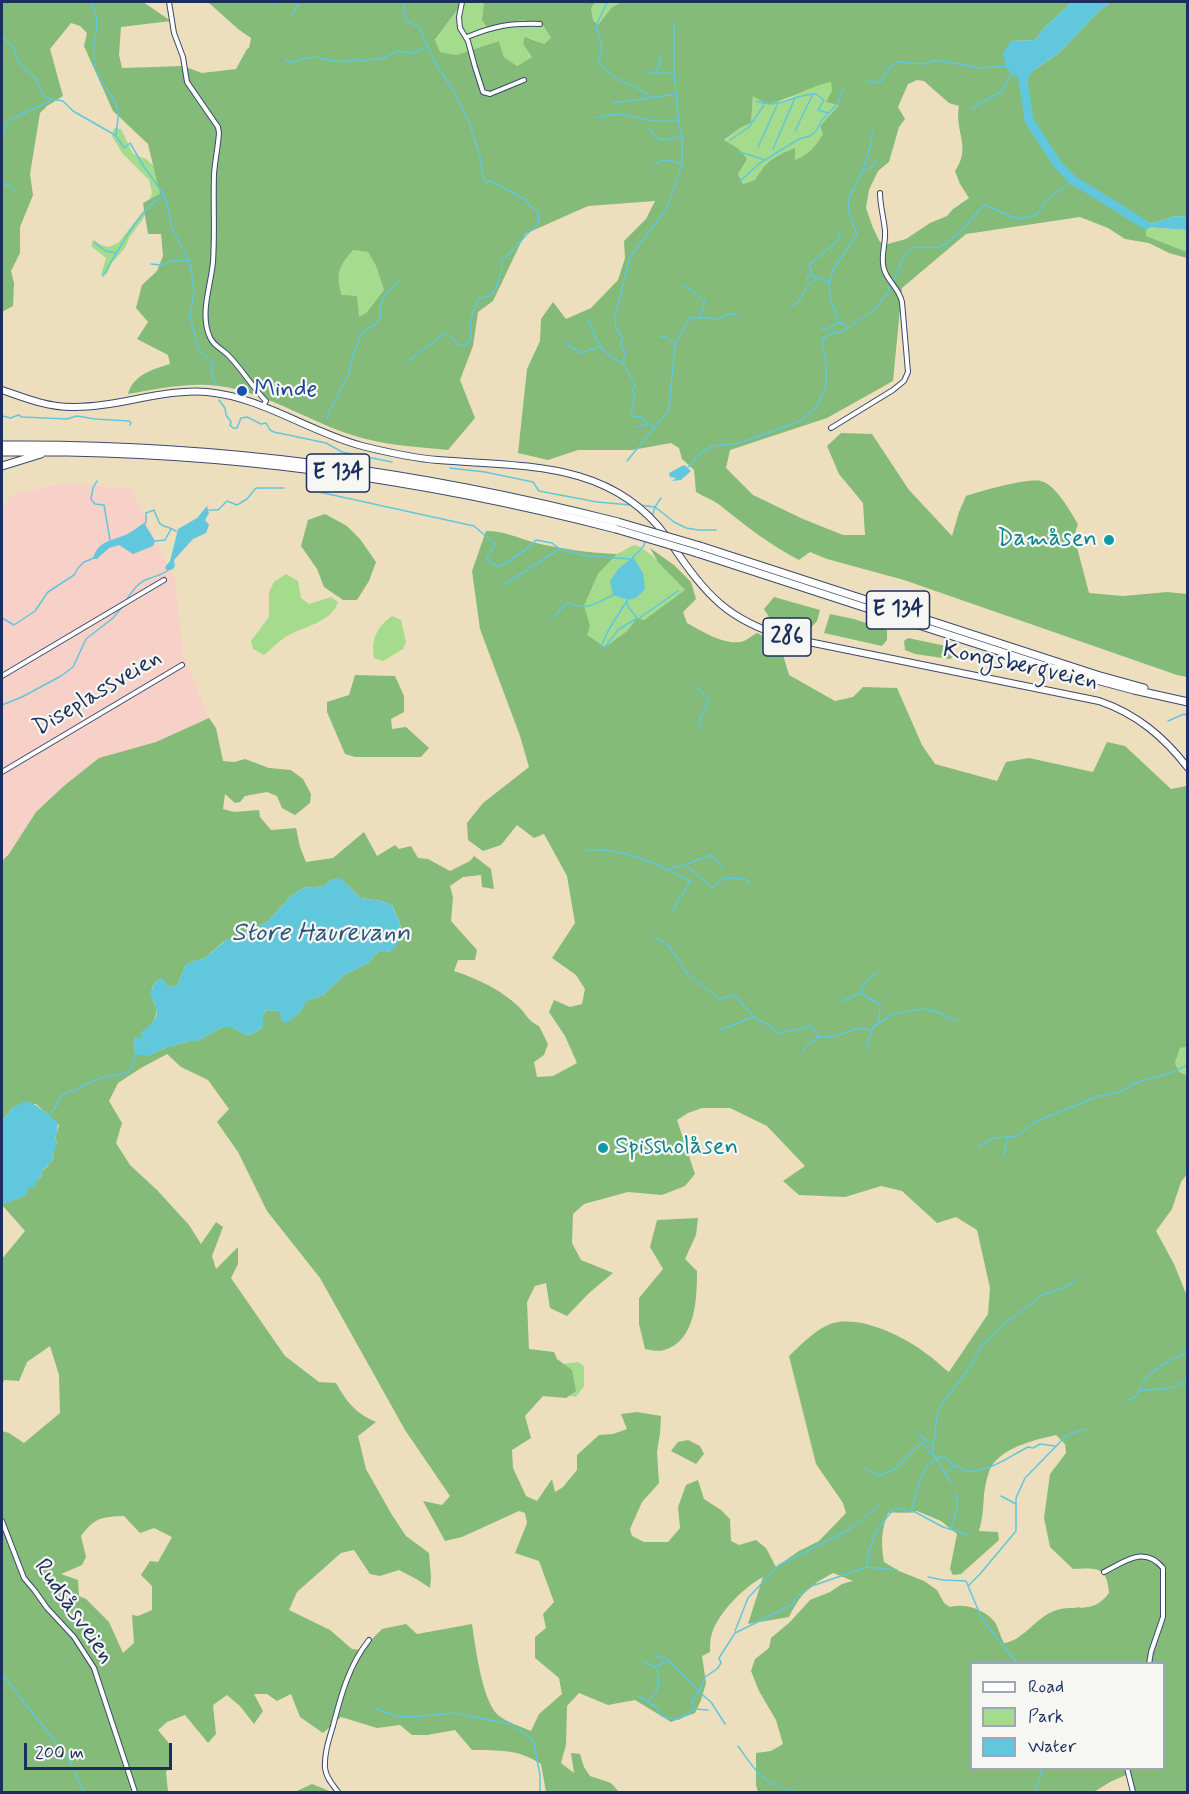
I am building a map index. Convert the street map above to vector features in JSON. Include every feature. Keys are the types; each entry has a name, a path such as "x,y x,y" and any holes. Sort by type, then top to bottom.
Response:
{"highway":[{"name":"E 134","path":"2,440 19,445"},
{"name":"E 134","path":"2,445 161,448 246,454 401,474 488,491 698,549 1097,675 1188,700"},
{"name":"E 134","path":"2,452 183,457 319,470 479,496 617,526"},
{"name":"E 134","path":"2,466 49,452"}],"main road":[{"name":"286","path":"2,390 44,404 59,406 82,407 198,392 229,395 264,404"},
{"name":"Kongsbergveien","path":"264,404 344,441 369,448 419,458 535,468 597,482 622,495 646,513 702,587 728,611 748,624 789,638 1099,701 1146,724 1188,768"}],"street":[{"path":"169,2 174,33 183,57 187,82 218,127 219,133 214,173 213,266 206,316 209,335 213,342 226,353 264,404"},
{"path":"462,2 460,28 467,38 484,93 490,94 524,80"},
{"path":"467,38 501,25 540,24"},
{"path":"831,428 893,390 904,381 908,372 902,302 899,291 883,268 885,233 880,193"},
{"path":"2,676 164,580"},
{"name":"Diseplassveien","path":"2,772 182,665"},
{"name":"Rudsåsveien","path":"2,1521 24,1578 36,1591 46,1608 74,1637 94,1668 135,1792"},
{"path":"1104,1572 1140,1556 1150,1558 1163,1568 1162,1617 1149,1662"},
{"path":"338,1792 326,1772 328,1745 345,1682 369,1640"},
{"path":"1128,1770 1133,1792"}],"shaded area":[{"path":"65,483 131,489 175,578 183,654 209,718 156,742 36,812 2,861 2,506 14,494"}],"green space":[{"path":"2,2 143,2 171,21 121,27 119,55 122,68 183,66 202,73 236,69 249,48 251,38 208,2 463,2 435,40 440,52 456,55 499,41 504,57 517,66 532,57 523,44 525,37 544,44 551,38 543,25 523,20 487,27 482,20 484,2 596,2 591,8 593,20 598,25 612,7 622,2 1072,2 1044,28 1035,40 1012,41 1034,70 1059,53 1098,12 1111,2 1187,2 1187,217 1176,216 1146,225 1146,236 1187,252 1187,258 1169,253 1149,243 1125,239 1108,228 1080,217 966,234 902,288 893,381 827,418 730,450 726,468 753,495 843,535 865,535 863,503 839,474 827,446 841,433 872,434 909,490 952,536 966,496 1025,481 1047,483 1062,499 1078,524 1074,536 1089,593 1123,596 1167,592 1187,594 1187,677 904,580 827,559 810,552 799,560 768,542 718,504 696,492 694,470 682,459 679,448 671,443 632,450 578,450 548,460 518,453 527,369 540,341 541,319 553,302 566,319 591,308 618,280 625,258 624,241 646,219 655,201 588,206 525,234 493,301 478,312 473,346 460,380 475,418 448,450 396,445 347,434 257,396 219,386 185,385 128,394 139,377 170,364 168,355 137,339 148,322 136,308 142,285 157,271 163,256 161,234 148,234 143,203 160,194 148,144 113,111 84,46 87,33 80,26 71,23 50,49 63,96 40,113 30,174 33,195 20,227 20,253 11,271 14,283 13,306 2,312","holes":["917,80 924,81 949,103 959,106 962,154 955,171 969,198 947,216 930,223 906,239 884,245 873,228 866,208 869,190 878,171 889,162 899,127 905,119 898,107 908,84","831,82 832,91 826,102 839,105 820,126 823,134 808,153 795,160 795,148 782,154 767,164 755,180 743,184 738,174 747,159 739,149 724,140 751,123 753,96 766,104","353,250 368,252 376,266 384,290 366,313 359,317 357,296 342,295 340,288 340,271"]},
{"path":"463,2 484,2 482,19 488,27 523,20 543,25 551,38 544,44 529,38 523,44 532,57 517,66 504,57 499,41 456,55 440,52 435,41"},
{"path":"596,2 622,2 612,7 598,25 593,20 591,8"},
{"path":"832,82 832,91 839,105 820,126 823,134 808,153 795,160 795,149 761,170 755,180 743,184 724,141 740,128 751,123 753,96 782,102 816,85"},
{"path":"114,128 121,129 133,154 146,159 155,167 171,248 147,210 125,248 111,264 107,274 101,275 106,258 91,246 94,240 109,247 119,242 148,205 152,193 149,180 122,153 112,136"},
{"path":"1145,227 1187,230 1187,252 1145,236"},
{"path":"353,250 368,252 376,266 384,290 366,313 359,317 342,293 338,280 342,263"},
{"path":"325,514 347,526 360,539 376,562 369,581 357,600 343,600 324,587 317,569 301,546 308,520"},
{"path":"486,531 506,533 556,547 617,554 598,574 584,606 590,626 587,635 605,647 627,631 637,618 644,620 685,590 658,562 650,548 674,565 691,582 696,599 683,612 687,623 707,634 730,642 744,641 757,633 780,645 789,675 835,701 853,697 863,687 897,688 922,745 935,764 997,781 1006,762 1029,758 1093,772 1107,742 1125,746 1171,789 1187,787 1188,1047 1180,1048 1175,1063 1179,1072 1187,1075 1187,1174 1181,1182 1172,1209 1156,1231 1174,1264 1187,1296 1187,1792 1136,1792 1126,1775 1094,1792 758,1792 756,1753 771,1751 783,1744 776,1720 759,1691 751,1671 755,1659 769,1648 771,1638 810,1600 853,1581 833,1573 807,1591 789,1617 748,1624 763,1577 733,1601 715,1625 710,1652 702,1656 706,1683 695,1713 671,1722 635,1700 608,1705 579,1693 567,1706 566,1745 561,1763 574,1773 571,1753 580,1754 590,1776 611,1783 619,1792 546,1792 541,1764 515,1753 472,1750 455,1730 412,1735 400,1725 377,1728 341,1717 323,1733 300,1717 291,1694 277,1701 267,1694 254,1694 263,1711 254,1724 240,1706 227,1695 213,1705 216,1734 208,1743 185,1715 167,1722 158,1730 172,1747 172,1760 166,1772 168,1792 2,1792 2,1431 24,1443 60,1413 59,1375 50,1346 27,1362 19,1381 4,1380 2,1387 2,1259 25,1231 2,1205 26,1195 27,1189 42,1176 41,1172 49,1162 52,1162 57,1143 55,1135 59,1125 36,1104 12,1108 2,1121 2,861 36,812 99,758 156,742 209,718 216,728 223,761 234,762 245,759 269,768 291,770 303,779 311,794 310,803 295,815 282,808 277,796 267,792 245,796 240,802 235,803 225,794 223,809 234,812 259,810 260,817 271,830 296,828 306,862 333,858 364,832 377,856 395,845 399,849 411,846 418,858 428,859 450,871 470,861 474,856 491,869 494,889 482,887 481,875 463,877 450,886 453,897 451,921 477,950 475,960 458,960 454,971 496,990 512,1001 539,1026 548,1044 544,1055 534,1062 537,1077 553,1076 577,1063 565,1036 549,1012 554,1000 570,1007 582,1004 585,989 576,975 552,958 575,923 567,876 544,834 534,838 517,825 501,845 483,851 468,840 467,823 483,803 529,767 520,736 480,629 472,571","holes":["336,879 349,886 360,898 392,905 401,930 401,937 394,948 388,952 378,952 370,962 344,975 323,995 306,1001 299,1013 287,1022 279,1011 266,1010 263,1027 251,1035 232,1027 223,1027 197,1041 168,1047 152,1054 135,1055 134,1040 136,1037 142,1037 143,1031 152,1024 156,1015 157,1008 151,992 155,982 161,979 167,986 174,987 178,984 185,966 205,958 223,942 267,922 292,895 304,888 324,886","167,1054 181,1067 208,1080 229,1109 217,1122 238,1152 267,1211 320,1278 405,1430 450,1496 442,1505 423,1501 445,1541 462,1537 519,1511 525,1513 527,1523 515,1553 539,1561 554,1602 543,1614 546,1628 535,1637 535,1658 559,1678 562,1694 539,1714 531,1731 504,1719 492,1707 480,1671 472,1624 417,1634 406,1624 382,1629 361,1650 352,1649 330,1630 289,1610 297,1592 341,1553 354,1550 370,1574 380,1576 399,1570 430,1588 429,1553 406,1536 366,1469 358,1436 376,1422 352,1406 336,1383 319,1382 285,1356 231,1278 238,1264 238,1247 216,1269 212,1256 223,1227 216,1222 201,1244 189,1225 130,1165 116,1143 122,1123 109,1101 118,1083","702,1108 730,1108 767,1126 805,1166 783,1181 799,1195 845,1197 881,1186 902,1191 937,1223 956,1217 977,1230 990,1288 988,1314 949,1372 922,1350 900,1337 862,1323 838,1322 824,1327 789,1356 816,1464 843,1503 846,1513 819,1541 776,1567 766,1548 756,1540 739,1545 731,1541 730,1519 704,1499 698,1480 686,1485 678,1507 680,1528 668,1542 644,1542 632,1536 630,1529 642,1502 659,1483 657,1452 661,1416 637,1412 621,1414 627,1429 613,1434 599,1435 577,1455 577,1470 563,1487 555,1492 552,1479 537,1501 526,1496 513,1468 512,1450 531,1438 525,1416 543,1396 566,1398 576,1391 572,1370 557,1359 554,1352 529,1349 527,1302 535,1286 546,1283 550,1308 567,1316 613,1273 581,1260 572,1243 573,1214 584,1204 628,1192 662,1195 685,1186 695,1174 677,1120","1056,1435 1065,1444 1066,1453 1050,1474 1044,1518 1050,1547 1073,1569 1094,1569 1103,1573 1109,1593 1103,1600 1090,1607 1062,1609 1047,1614 1023,1634 1004,1643 995,1623 985,1613 968,1607 950,1607 944,1603 937,1590 924,1581 884,1562 882,1544 884,1525 888,1513 917,1511 941,1521 957,1534 950,1569 953,1575 961,1574 999,1540 998,1532 979,1531 985,1487 991,1467 999,1458 1014,1448","124,1516 140,1533 154,1528 172,1537 158,1562 150,1561 141,1575 152,1586 152,1610 138,1616 132,1615 134,1643 123,1653 109,1622 86,1599 79,1596 78,1580 61,1574 82,1565 86,1557 81,1536 91,1525 100,1519"]},
{"path":"634,545 640,547 654,557 685,590 644,620 637,618 627,631 605,647 586,635 584,606 598,574 617,554","holes":["633,558 643,573 619,568"]},
{"path":"286,574 298,581 301,598 309,604 331,597 338,602 329,615 287,636 264,655 253,649 251,641 269,617 269,592 274,582"},
{"path":"774,597 820,610 817,621 810,629 788,625 769,617 764,609"},
{"path":"830,614 887,630 887,640 882,646 824,633"},
{"path":"392,616 401,620 406,642 403,649 383,661 374,658 374,639 382,625"},
{"path":"908,638 951,647 955,655 950,659 915,654 905,650 904,641"},
{"path":"355,675 395,676 404,696 404,712 391,719 392,729 406,727 429,748 421,757 355,757 345,754 327,712 327,702 349,695"},
{"path":"1187,1047 1187,1075 1179,1072 1175,1063 1180,1048"},
{"path":"698,1218 696,1235 685,1259 697,1271 695,1305 689,1328 675,1345 662,1351 645,1349 639,1324 639,1298 663,1269 650,1247 657,1220"},
{"path":"538,1351 547,1351 555,1365 578,1362 584,1366 584,1386 576,1397 531,1389"},
{"path":"688,1440 700,1446 704,1454 696,1464 671,1451 678,1442"},
{"path":"312,1784 332,1792 295,1792"}],"water":[{"path":"1072,2 1111,2 1098,12 1059,53 1034,70 1024,84 1006,68 1003,53 1011,41 1035,40 1044,28"},
{"path":"1176,216 1187,217 1187,230 1145,227 1146,225"},
{"path":"684,465 691,471 681,480 672,481 676,478 670,477 669,473"},
{"path":"207,506 209,513 205,520 209,525 206,533 193,539 174,560 173,569 167,571 165,567 170,561 178,529 197,518"},
{"path":"144,523 155,541 153,546 133,554 119,545 109,548 97,559 93,559 99,547 126,535"},
{"path":"633,557 643,573 645,589 631,600 613,595 610,581 619,568"},
{"name":"Store Haurevann","path":"339,878 360,898 392,905 401,928 399,941 395,948 387,952 378,952 370,962 344,975 323,995 307,1001 299,1013 287,1023 282,1021 279,1011 266,1010 263,1027 251,1035 232,1027 223,1027 197,1041 165,1048 149,1056 135,1055 134,1040 136,1037 142,1037 141,1032 150,1025 156,1015 156,1007 150,994 155,982 165,980 167,986 174,987 178,984 185,966 205,958 225,941 267,922 292,895 304,888 324,886 331,880"},
{"path":"25,1101 38,1107 58,1122 55,1136 57,1143 52,1158 54,1159 41,1172 42,1176 37,1180 35,1186 27,1189 27,1195 2,1205 2,1121 12,1108"}],"waterway":[{"path":"90,2 97,25 94,61 99,76 116,105 118,115 116,136 124,148 130,143 165,196 172,229 190,262 194,290 190,317 199,350 214,364 211,375 217,385"},
{"path":"272,5 275,2"},
{"path":"291,16 300,2"},
{"path":"403,2 405,17 408,22 419,27 436,64 468,119 486,183 493,182 526,200 538,212 539,220 537,226 501,261 502,270 495,290 490,296 477,301 470,323 471,338 465,346 458,345 446,333 408,362"},
{"path":"607,2 596,30 601,45 599,61 613,76 653,98"},
{"path":"655,428 641,417 633,416 631,412 635,396 632,390 635,385 623,363 625,351 620,344 623,338 616,328 615,317 630,257 667,208 682,165 682,137 674,72 674,21"},
{"path":"2,36 13,47 20,64 36,79 45,98 63,101 73,111 115,135"},
{"path":"285,58 292,63 316,57 346,62 356,59 361,61 384,58 397,51 416,53 421,48 426,48"},
{"path":"657,72 661,55"},
{"path":"866,81 873,83 882,81 887,71 896,62 925,64 935,60 981,68 1007,66"},
{"path":"972,108 1001,92 1013,72"},
{"path":"646,73 674,73"},
{"path":"1022,73 1029,120 1058,165 1073,180 1146,225"},
{"path":"739,182 760,163 816,131 822,120 839,102 844,90"},
{"path":"613,103 676,94"},
{"path":"795,131 813,94"},
{"path":"756,101 771,104 816,94 824,100 818,110 828,113"},
{"path":"773,149 795,98"},
{"path":"2,135 7,123 12,119 50,101"},
{"path":"730,140 749,127 764,105"},
{"path":"758,147 777,105"},
{"path":"596,118 615,114 655,121 678,121"},
{"path":"649,129 660,139 682,137"},
{"path":"829,285 833,270 857,234 849,213 848,203 851,191 854,190 863,169 873,132"},
{"path":"740,152 765,160"},
{"path":"653,166 667,160 682,165"},
{"path":"863,171 873,166 876,161"},
{"path":"688,467 702,452 712,446 739,443 801,421 817,406 826,386 822,339 833,333 842,332 874,310 887,294 904,257 914,247 932,248 944,245 956,236 984,205 1018,219 1037,215 1045,201 1073,180"},
{"path":"2,183 15,190"},
{"path":"103,276 139,218 157,200 165,196"},
{"path":"816,278 809,265 837,241 841,232"},
{"path":"93,242 106,251 116,253"},
{"path":"151,264 161,265 172,261 188,260"},
{"path":"806,280 810,274"},
{"path":"792,305 798,303 808,285 819,277 829,283 830,298 839,322 848,327"},
{"path":"328,419 328,414 349,373 362,332 375,325 380,318 380,307 386,293 400,281"},
{"path":"684,285 705,301 700,317"},
{"path":"627,461 669,410 675,344 690,318 715,320 729,314 738,315"},
{"path":"588,320 604,350 621,362"},
{"path":"821,329 827,329 839,322"},
{"path":"660,337 665,337 675,344"},
{"path":"565,343 581,353 599,347"},
{"path":"219,400 233,428 237,428 241,418 247,417 261,424 266,423 274,432 326,443 342,452 392,462"},
{"path":"2,416 67,419 77,416 129,421 130,425"},
{"path":"636,427 647,424"},
{"path":"450,468 485,472 533,482 539,491 597,502 631,505"},
{"path":"97,481 91,499 95,504 104,505 110,540"},
{"path":"209,510 218,510 227,501 237,505 247,499 256,488 284,488"},
{"path":"319,492 474,526 495,544 486,560 499,567 527,549 536,540 552,543 560,549 587,556 631,559"},
{"path":"652,517 661,498"},
{"path":"639,505 655,507 686,528 716,530"},
{"path":"145,524 146,513 154,510 160,524 176,531"},
{"path":"155,541 165,540 171,529"},
{"path":"633,557 644,546 645,541"},
{"path":"503,585 558,550"},
{"path":"2,618 14,625 35,611 48,592 74,575 84,562 94,558"},
{"path":"126,600 141,582 167,571"},
{"path":"638,619 678,591"},
{"path":"553,618 567,603 586,606 613,595"},
{"path":"605,647 618,630 637,618 627,605 627,600"},
{"path":"599,651 626,602"},
{"path":"2,705 22,697 73,667 86,639 113,618 122,607"},
{"path":"696,686 709,700 698,723 702,729"},
{"path":"1168,721 1184,714 1188,716"},
{"path":"586,850 613,851 640,858 690,881 673,910"},
{"path":"687,864 711,855 723,868"},
{"path":"669,870 685,865 713,888 723,878 746,879 750,884"},
{"path":"654,937 668,945 687,973 719,999 735,995 754,1017 773,1028 777,1034 811,1026 819,1037 835,1036 860,1028 871,1030"},
{"path":"861,993 863,986 876,972"},
{"path":"840,1002 861,993 880,1005 879,1022"},
{"path":"866,1049 873,1027 893,1014 922,1009 938,1012 957,1021"},
{"path":"720,1030 753,1017"},
{"path":"803,1052 806,1046 819,1037"},
{"path":"48,1117 61,1096 105,1077 129,1071 135,1055"},
{"path":"979,1146 994,1138 1017,1136 1035,1122 1099,1096 1120,1092 1135,1083 1188,1065"},
{"path":"1003,1156 1008,1137"},
{"path":"911,1511 920,1480 928,1465 936,1458 932,1454 938,1409 970,1367 982,1345 1042,1295 1060,1289 1078,1278"},
{"path":"1126,1400 1135,1397 1144,1380 1156,1369 1188,1352"},
{"path":"1141,1391 1177,1387 1188,1377"},
{"path":"969,1585 1016,1531 1016,1498 1025,1478 1067,1435 1085,1429"},
{"path":"917,1434 932,1444"},
{"path":"866,1468 878,1476 895,1469 925,1439"},
{"path":"925,1444 929,1453 933,1455"},
{"path":"938,1458 943,1456 960,1469 975,1471 991,1467 1028,1447 1033,1448 1040,1444 1055,1446"},
{"path":"936,1458 951,1483"},
{"path":"949,1472 954,1466"},
{"path":"951,1528 957,1506 954,1492"},
{"path":"1001,1496 1016,1504"},
{"path":"735,1631 748,1598 779,1565 849,1530 878,1506"},
{"path":"867,1566 874,1535 896,1508 915,1512 943,1527 969,1535"},
{"path":"695,1709 692,1704 693,1699 705,1677 717,1669 721,1663 719,1658 735,1633 794,1604 795,1599 812,1586 867,1567 897,1570"},
{"path":"928,1577 966,1581 982,1619 1016,1662"},
{"path":"655,1656 666,1658 697,1689"},
{"path":"643,1661 655,1667 667,1661"},
{"path":"648,1701 658,1687 657,1670"},
{"path":"2,1674 68,1758 84,1792"},
{"path":"699,1692 711,1702 725,1724"},
{"path":"637,1695 656,1707 662,1716 673,1719 679,1719 695,1709 708,1710"},
{"path":"374,1708 396,1716 413,1717 454,1713 510,1724 533,1740 540,1775 540,1792"},
{"path":"738,1746 760,1775 780,1787"},
{"path":"1035,1792 1042,1770"},
{"path":"788,1790 792,1791"}],"place":[{"name":"Minde","path":"242,391"},
{"name":"Damåsen","path":"1109,540"},
{"name":"Spissholåsen","path":"603,1148"}]}
